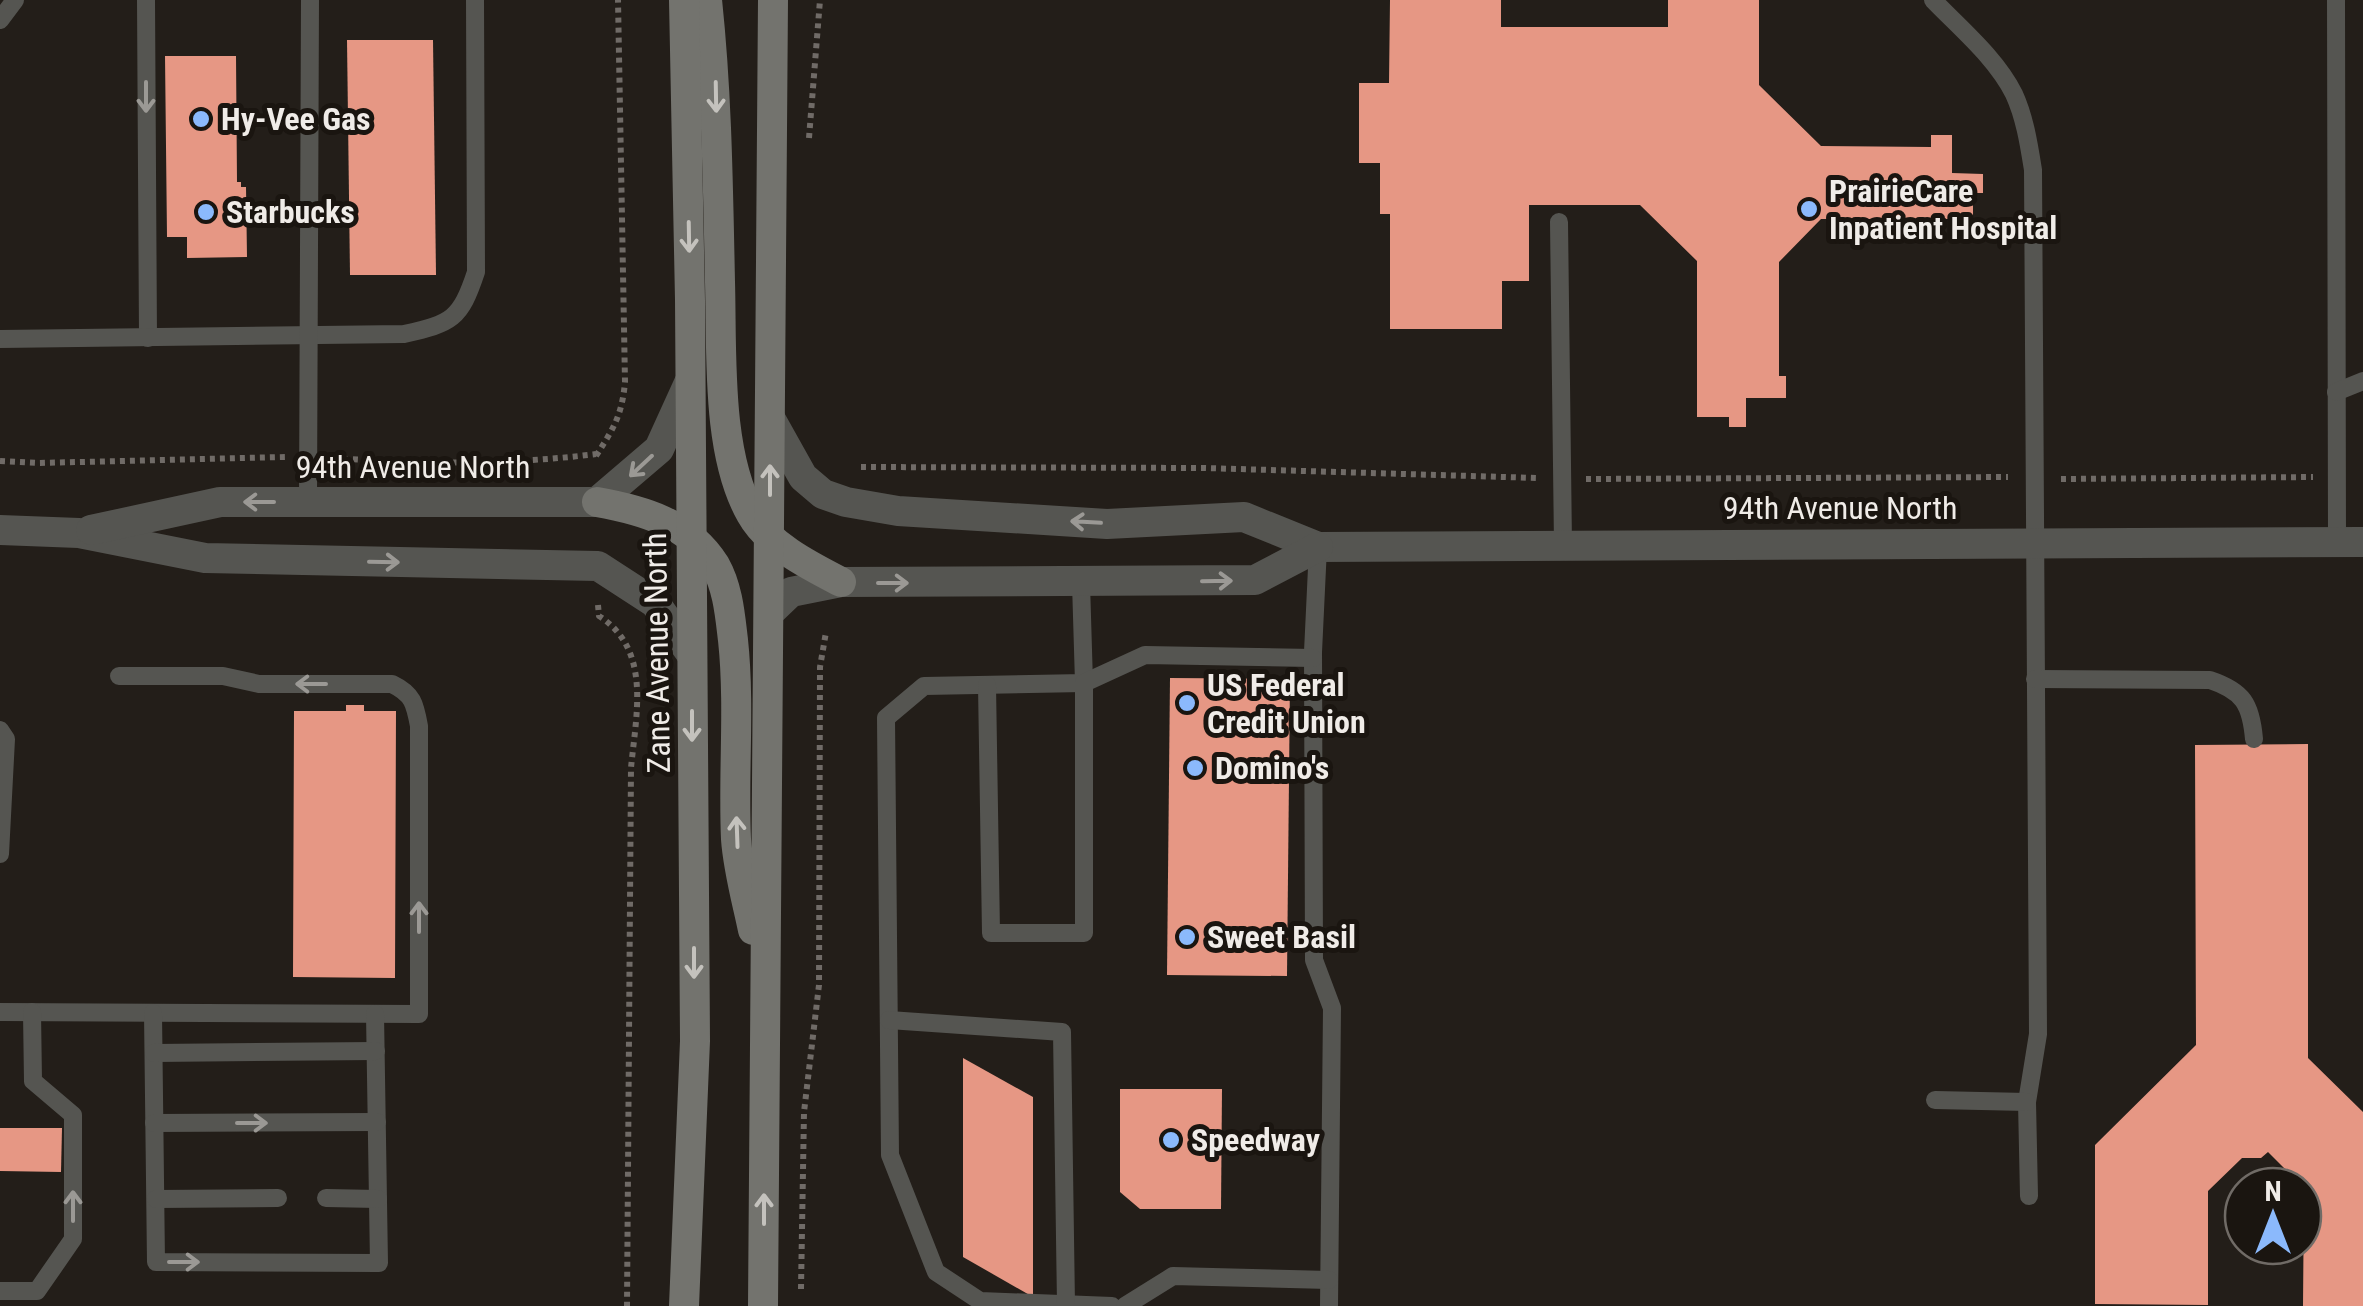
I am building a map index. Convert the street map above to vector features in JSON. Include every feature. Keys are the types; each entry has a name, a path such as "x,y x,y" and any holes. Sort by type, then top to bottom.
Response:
{"main road":[{"name":"Zane Avenue North","path":"684,0 695,1041 684,1306"},
{"path":"708,0 715,72 726,423 736,482 752,517 770,537 841,582"},
{"path":"763,1306 773,0"},
{"path":"597,502 662,519 690,536 715,566 729,602 738,685 736,842 766,997"}],"street":[{"path":"597,502 659,449 689,383"},
{"path":"770,418 803,477 823,494 846,502 898,511 1107,524 1244,518 1318,547"},
{"name":"94th Avenue North","path":"79,533 220,502 597,502"},
{"name":"94th Avenue North","path":"0,530 79,533 205,558 598,566 655,603 692,656"},
{"name":"94th Avenue North","path":"1318,547 2350,542"},
{"path":"769,612 791,592 841,582 1255,580 1318,547"}],"lane":[{"path":"0,20 15,0"},
{"path":"146,0 148,338"},
{"path":"308,502 310,0"},
{"path":"0,339 404,334 444,324 466,304 476,272 475,0"},
{"path":"1932,0 1992,60 2014,94 2033,170 2038,1034 2027,1102 2029,1196"},
{"path":"2336,0 2336,392 2350,542"},
{"path":"1559,222 1564,545"},
{"path":"2336,392 2363,380"},
{"path":"1318,547 1313,658 1314,960 1332,1008 1329,1306"},
{"path":"987,685 991,933 1084,933 1081,583"},
{"path":"1112,1306 980,1301 936,1272 890,1154 886,718 924,686 1084,683 1145,656 1313,658"},
{"path":"0,1012 419,1014 419,726 415,703 407,692 392,684 260,684 223,676 119,676"},
{"path":"2035,679 2210,680 2233,688 2247,706 2254,739"},
{"path":"0,730 6,739 0,854"},
{"path":"0,1291 37,1291 72,1239 73,1115 33,1081 32,1012"},
{"path":"153,1013 156,1262 378,1263 376,1014"},
{"path":"889,1020 1062,1032 1066,1304"},
{"path":"154,1053 376,1050"},
{"path":"1935,1100 2027,1102"},
{"path":"154,1123 377,1122"},
{"path":"156,1199 278,1198"},
{"path":"326,1198 378,1199"},
{"path":"1125,1306 1173,1276 1329,1280"}],"path":[{"path":"596,464 596,454 609,439 622,410 625,382 618,0"},
{"path":"809,146 820,0"},
{"path":"853,467 1204,468 1544,478"},
{"path":"1582,479 2011,477"},
{"path":"2051,479 2300,477"},
{"path":"598,589 599,616 618,628 632,654 638,687 631,768 627,1306"},
{"path":"800,1306 804,1112 819,985 820,668 826,632"}],"building":[{"name":"PrairieCare Inpatient Hospital","path":"1390,0 1501,0 1501,27 1668,27 1668,0 1759,0 1759,85 1821,146 1931,147 1931,135 1952,135 1952,173 1983,174 1983,193 1973,193 1973,219 1821,219 1779,262 1779,376 1786,376 1786,398 1746,398 1746,427 1729,427 1729,417 1697,417 1697,261 1640,205 1529,205 1529,281 1502,281 1502,329 1390,329 1390,214 1380,214 1380,163 1359,163 1359,83 1389,83"},
{"name":"Hy-Vee Gas","path":"347,40 433,40 436,275 350,275"},
{"name":"Hy-Vee Gas","path":"165,56 236,56 237,182 246,187 247,257 187,258 187,237 167,237"},
{"path":"1170,678 1290,679 1287,976 1167,975"},
{"path":"346,705 364,705 364,711 396,711 395,978 293,977 294,711 346,711"},
{"path":"2308,744 2308,1058 2363,1112 2363,1306 2303,1306 2303,1266 2323,1266 2323,1166 2282,1166 2268,1152 2261,1158 2242,1158 2234,1166 2223,1166 2223,1176 2208,1191 2208,1305 2095,1304 2095,1145 2196,1045 2195,745"},
{"path":"963,1058 1033,1097 1033,1297 963,1257"},
{"name":"Speedway","path":"1120,1089 1222,1089 1221,1209 1140,1209 1120,1192"},
{"path":"0,1128 62,1128 61,1172 0,1171"}],"place":[{"name":"Hy-Vee Gas","path":"201,119"},
{"name":"PrairieCare Inpatient Hospital","path":"1809,209"},
{"name":"Starbucks","path":"206,212"},
{"name":"US Federal Credit Union","path":"1187,703"},
{"name":"Domino's","path":"1195,768"},
{"name":"Sweet Basil","path":"1187,937"},
{"name":"Speedway","path":"1171,1140"}]}
